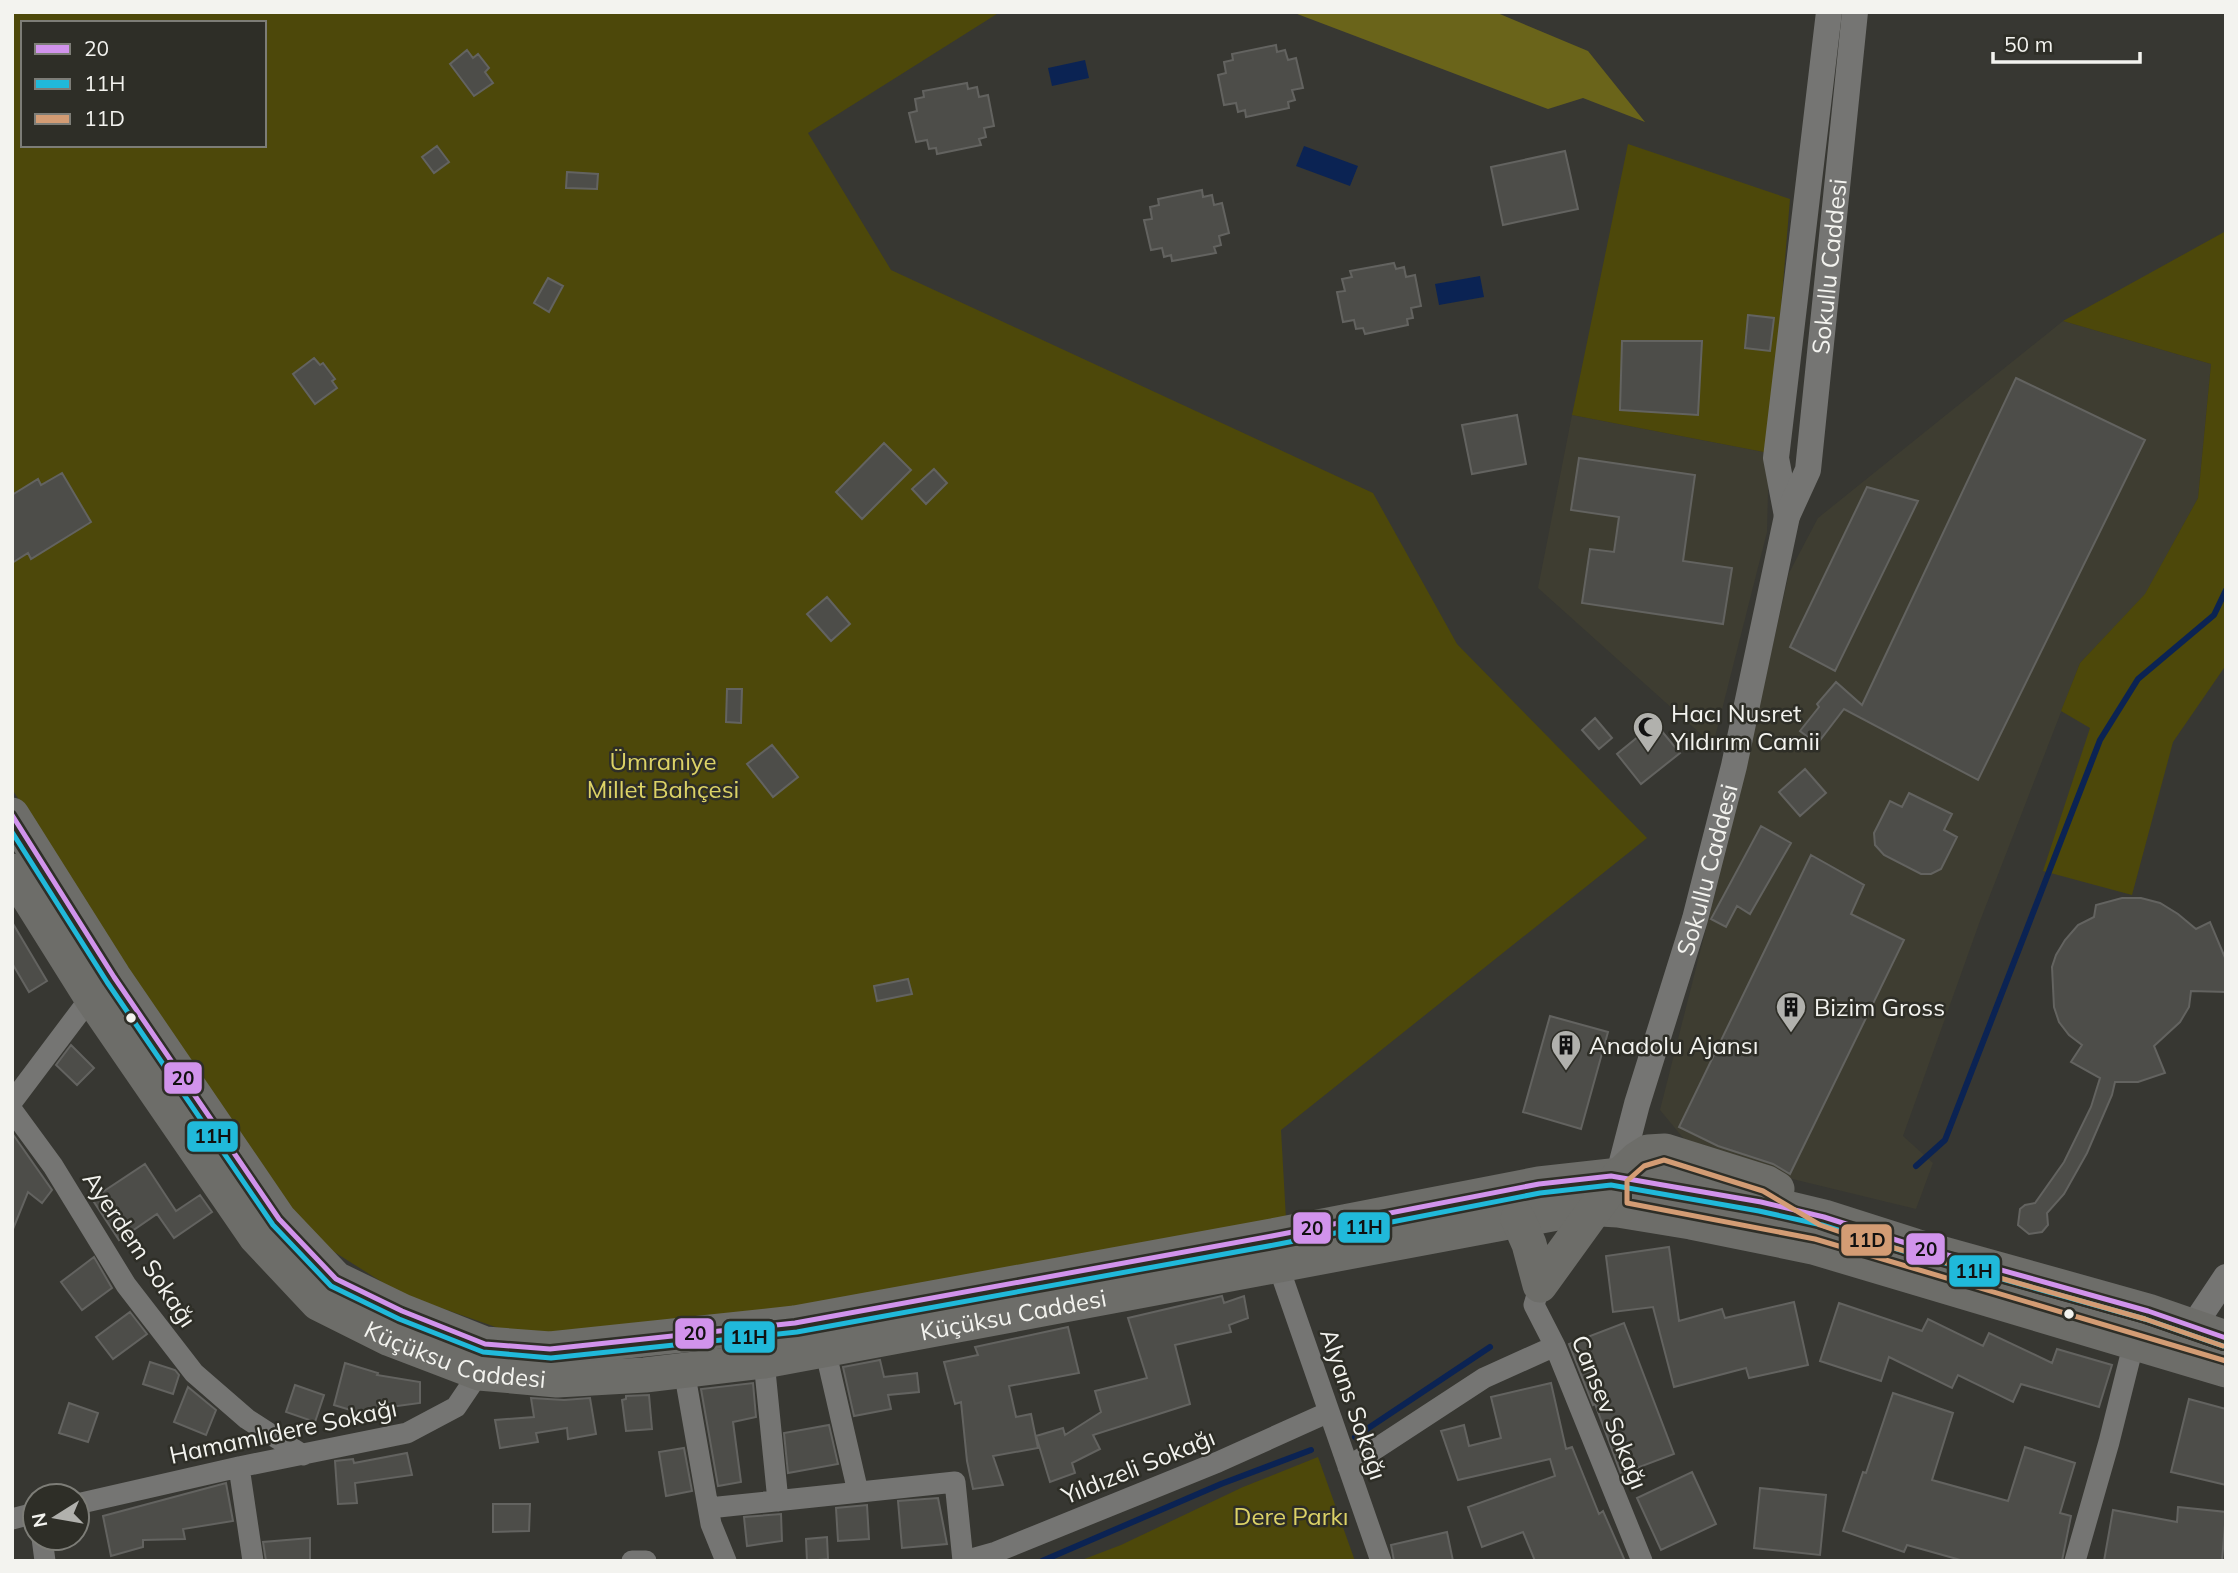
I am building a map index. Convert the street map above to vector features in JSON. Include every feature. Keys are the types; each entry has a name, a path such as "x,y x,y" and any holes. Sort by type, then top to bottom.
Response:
{"main road":[{"name":"Küçüksu Caddesi","path":"12,815 103,987 256,1237 318,1303 390,1339 479,1373 557,1380 684,1370 764,1360 1275,1251 1539,1184 1610,1198 1813,1247 2134,1342 2212,1346"},
{"name":"Küçüksu Caddesi","path":"12,871 279,1219 336,1279 402,1311 485,1344 550,1349 795,1322 1275,1251 1518,1219 1610,1198 1761,1202 1824,1217 1915,1246 2148,1311 2212,1346"},
{"path":"1540,1285 1610,1198 1637,1159 1648,1152 1665,1151 1767,1183 1824,1217"},
{"path":"1518,1219 1530,1244 1540,1285"}],"street":[{"name":"Sokullu Caddesi","path":"1787,516 1776,458 1829,12"},
{"name":"Sokullu Caddesi","path":"1610,1198 1699,907 1734,766 1787,516 1808,470 1855,12"},
{"path":"1806,204 1834,211"},
{"path":"12,1102 103,987"},
{"path":"1637,1104 1665,1151"},
{"name":"Ayerdem Sokağı","path":"12,1110 53,1166 126,1285 194,1373 247,1419 303,1455"},
{"name":"Alyans Sokağı","path":"1275,1251 1381,1561"},
{"path":"2212,1346 2226,1278"},
{"name":"Cansev Sokağı","path":"1540,1285 1534,1305 1555,1346 1642,1561"},
{"path":"2075,1561 2134,1342"},
{"path":"1348,1467 1484,1378 1555,1346"},
{"path":"825,1349 858,1492"},
{"path":"764,1360 778,1501"},
{"path":"684,1370 711,1524 726,1561"},
{"name":"Hamamlıdere Sokağı","path":"91,1501 407,1433 456,1407 479,1373"},
{"name":"Yıldızeli Sokağı","path":"964,1561 996,1552 1181,1477 1329,1412"},
{"path":"239,1467 253,1561"},
{"path":"709,1508 955,1482 964,1561"},
{"path":"632,1561 646,1561"}],"shaded area":[{"path":"1292,12 1495,12 1588,51 1645,122 1583,98 1548,109"},
{"path":"2063,321 2211,364 2198,498 2145,595 2080,663 1980,921 1903,1136 1933,1163 1916,1209 1698,1156 1660,1110 1731,830 1789,573 1818,518"},
{"path":"1572,415 1769,453 1767,532 1713,745 1538,588"}],"green space":[{"name":"Ümraniye Millet Bahçesi","path":"12,12 1000,12 808,133 891,270 1373,493 1457,644 1647,838 1281,1130 1286,1219 806,1316 530,1339 401,1294 293,1226 12,789"},
{"path":"1628,144 1790,199 1769,453 1572,415"},
{"path":"2226,231 2226,665 2173,742 2132,895 2043,871 2090,728 2061,711 2080,663 2145,594 2198,498 2211,364 2063,321"},
{"name":"Dere Parkı","path":"1318,1457 1355,1561 1079,1561 1121,1545 1243,1487"}],"water":[{"path":"1085,60 1089,78 1052,86 1048,68"},
{"path":"1304,146 1358,166 1350,186 1296,166"},
{"path":"1480,276 1484,297 1439,305 1435,284"}],"building":[{"path":"1276,45 1277,52 1285,50 1288,60 1296,58 1303,88 1292,90 1295,100 1288,102 1289,108 1246,117 1245,110 1238,112 1236,103 1224,105 1218,75 1226,73 1224,62 1233,60 1232,54"},
{"path":"467,50 473,58 478,54 489,68 485,72 493,83 474,96 450,64"},
{"path":"967,83 968,89 977,87 979,97 988,95 994,126 984,128 986,137 979,139 981,145 937,154 936,148 929,149 927,140 916,142 909,113 917,111 915,99 924,97 923,91"},
{"path":"437,146 449,162 434,173 422,157"},
{"path":"1565,151 1578,209 1503,225 1491,167"},
{"path":"567,172 598,174 597,189 566,188"},
{"path":"1202,190 1203,197 1212,195 1214,205 1222,203 1229,233 1219,236 1221,245 1214,247 1216,253 1172,261 1171,255 1164,257 1162,248 1151,250 1144,220 1152,219 1150,207 1159,205 1158,199"},
{"path":"1394,263 1396,269 1404,267 1406,277 1415,275 1421,306 1411,308 1413,318 1407,319 1408,325 1365,334 1363,328 1356,329 1354,320 1343,322 1337,292 1345,291 1342,279 1352,277 1350,271"},
{"path":"548,278 563,286 549,312 534,303"},
{"path":"1748,315 1774,318 1770,351 1745,348"},
{"path":"1622,341 1702,341 1698,415 1620,410"},
{"path":"314,358 320,365 323,363 335,379 332,381 337,388 315,404 293,374"},
{"path":"2016,378 2145,440 1978,780 1844,709 1817,744 1800,731 1819,707 1817,704 1836,682 1862,705"},
{"path":"1517,415 1526,464 1472,474 1462,425"},
{"path":"884,443 911,470 862,519 836,492"},
{"path":"1579,458 1695,475 1683,561 1732,568 1723,624 1582,603 1590,549 1614,552 1619,517 1571,510"},
{"path":"934,469 947,483 926,504 912,489"},
{"path":"62,473 91,522 31,559 28,553 12,563 12,495 38,479 41,485"},
{"path":"1867,487 1918,501 1835,671 1790,647"},
{"path":"827,597 850,624 831,641 807,614"},
{"path":"727,689 742,689 741,723 726,722"},
{"path":"1595,718 1612,738 1599,749 1582,730"},
{"name":"Hacı Nusret Yıldırım Camii","path":"1655,723 1680,753 1641,784 1617,754"},
{"path":"772,745 798,777 773,797 747,764"},
{"path":"1805,769 1826,793 1800,816 1779,792"},
{"path":"1909,793 1952,814 1944,830 1957,837 1941,869 1931,874 1921,874 1884,855 1875,845 1874,833 1890,801 1902,807"},
{"path":"1761,826 1791,843 1750,914 1737,906 1726,927 1711,919"},
{"name":"Bizim Gross","path":"1811,855 1864,885 1851,914 1904,940 1790,1174 1773,1164 1718,1146 1679,1127"},
{"path":"2122,898 2141,898 2160,903 2196,929 2210,922 2226,960 2226,992 2191,991 2189,1007 2180,1022 2154,1046 2165,1073 2138,1082 2115,1082 2087,1153 2064,1194 2047,1213 2048,1225 2042,1232 2029,1234 2018,1225 2020,1209 2035,1203 2064,1162 2091,1107 2100,1078 2071,1062 2082,1045 2069,1035 2059,1022 2054,1007 2052,967 2065,940 2078,925 2094,917 2096,905"},
{"path":"12,922 47,981 29,992 12,963"},
{"path":"908,979 912,994 877,1001 874,986"},
{"name":"Anadolu Ajansı","path":"1550,1016 1608,1032 1581,1129 1523,1112"},
{"path":"71,1045 94,1068 77,1085 56,1065"},
{"path":"12,1133 52,1190 42,1203 28,1192 13,1229"},
{"path":"145,1164 176,1211 200,1195 212,1212 174,1238 157,1214 119,1240 92,1199"},
{"path":"1669,1247 1679,1321 1722,1309 1725,1318 1794,1302 1808,1365 1749,1378 1746,1368 1674,1387 1653,1307 1613,1312 1606,1256"},
{"path":"94,1257 112,1288 82,1310 61,1282"},
{"path":"1222,1296 1224,1303 1244,1296 1248,1318 1229,1325 1231,1332 1175,1345 1190,1404 1093,1435 1100,1449 1072,1463 1075,1473 1050,1482 1036,1436 1063,1428 1065,1435 1101,1412 1095,1391 1147,1378 1128,1318"},
{"path":"1839,1303 1922,1331 1928,1319 1983,1346 1989,1333 2052,1363 2057,1349 2112,1365 2099,1407 2021,1384 2013,1402 1958,1375 1952,1388 1889,1357 1881,1381 1820,1361"},
{"path":"130,1312 147,1334 113,1359 96,1337"},
{"path":"1624,1323 1674,1454 1621,1474 1569,1344"},
{"path":"1068,1327 1079,1373 1009,1386 1016,1417 1031,1414 1038,1448 993,1456 1003,1485 973,1489 967,1461 961,1402 955,1404 944,1362 978,1355 975,1347"},
{"path":"880,1360 884,1377 917,1373 919,1392 888,1395 891,1409 854,1416 843,1367"},
{"path":"150,1362 175,1370 179,1375 173,1394 143,1384"},
{"path":"345,1363 378,1373 377,1375 420,1382 420,1403 368,1410 367,1415 334,1405"},
{"path":"753,1383 756,1417 733,1422 741,1482 718,1486 701,1389"},
{"path":"1551,1383 1566,1449 1572,1447 1599,1514 1603,1511 1625,1561 1535,1561 1523,1532 1482,1547 1468,1507 1555,1476 1550,1459 1458,1480 1441,1431 1464,1425 1469,1446 1501,1438 1491,1397"},
{"path":"295,1385 324,1395 315,1422 286,1412"},
{"path":"188,1387 216,1410 206,1435 174,1422"},
{"path":"1893,1393 1953,1413 1932,1480 2008,1501 2025,1447 2075,1463 2060,1513 2071,1516 2062,1561 1964,1561 1907,1545 1904,1552 1843,1531"},
{"path":"649,1395 652,1429 626,1431 622,1400 626,1399 626,1396"},
{"path":"531,1398 590,1398 596,1434 568,1439 567,1428 536,1433 538,1442 500,1448 495,1420 534,1417"},
{"path":"2189,1399 2226,1409 2226,1485 2171,1472"},
{"path":"69,1403 98,1413 88,1442 59,1433"},
{"path":"829,1425 838,1464 788,1473 784,1433"},
{"path":"684,1448 692,1491 666,1496 659,1452"},
{"path":"407,1453 412,1475 355,1483 357,1503 338,1504 335,1461 353,1459 354,1463"},
{"path":"1692,1472 1716,1524 1661,1550 1637,1498"},
{"path":"226,1483 233,1521 183,1529 185,1539 143,1540 143,1547 111,1556 103,1516"},
{"path":"1760,1488 1826,1495 1820,1555 1754,1548"},
{"path":"938,1498 947,1544 902,1548 898,1501"},
{"path":"493,1504 530,1504 529,1531 493,1532"},
{"path":"867,1505 869,1539 838,1541 836,1508"},
{"path":"2178,1507 2226,1512 2222,1561 2104,1561 2113,1510 2177,1522"},
{"path":"781,1514 782,1541 747,1546 744,1517"},
{"path":"1447,1532 1453,1561 1394,1561 1391,1545"},
{"path":"827,1537 828,1559 807,1561 806,1539"},
{"path":"310,1538 310,1561 266,1561 263,1542"}],"waterway":[{"path":"1916,1166 1945,1140 2100,740 2138,679 2214,615 2226,590"},
{"path":"1355,1437 1490,1347"},
{"path":"1042,1561 1221,1484 1311,1450"}],"transit line":[{"name":"20","path":"12,815 114,977 279,1219 336,1279 402,1311 485,1344 550,1349 795,1323 1539,1184 1611,1176 1761,1202 1824,1217 1915,1246 2148,1311 2226,1338"},
{"name":"11H","path":"12,832 107,982 273,1225 331,1286 399,1319 483,1352 551,1358 797,1332 1274,1245 1540,1193 1611,1185 1822,1225 1913,1254 2145,1319 2223,1346"},
{"name":"11D","path":"2223,1346 2145,1319 1852,1236 1820,1225 1763,1191 1664,1160 1644,1166 1627,1181 1627,1203 1815,1239 2226,1361"}],"place":[{"name":"Hacı Nusret Yıldırım Camii","path":"1648,754"},
{"name":"Bizim Gross","path":"1791,1034"},
{"name":"Anadolu Ajansı","path":"1566,1072"}]}
